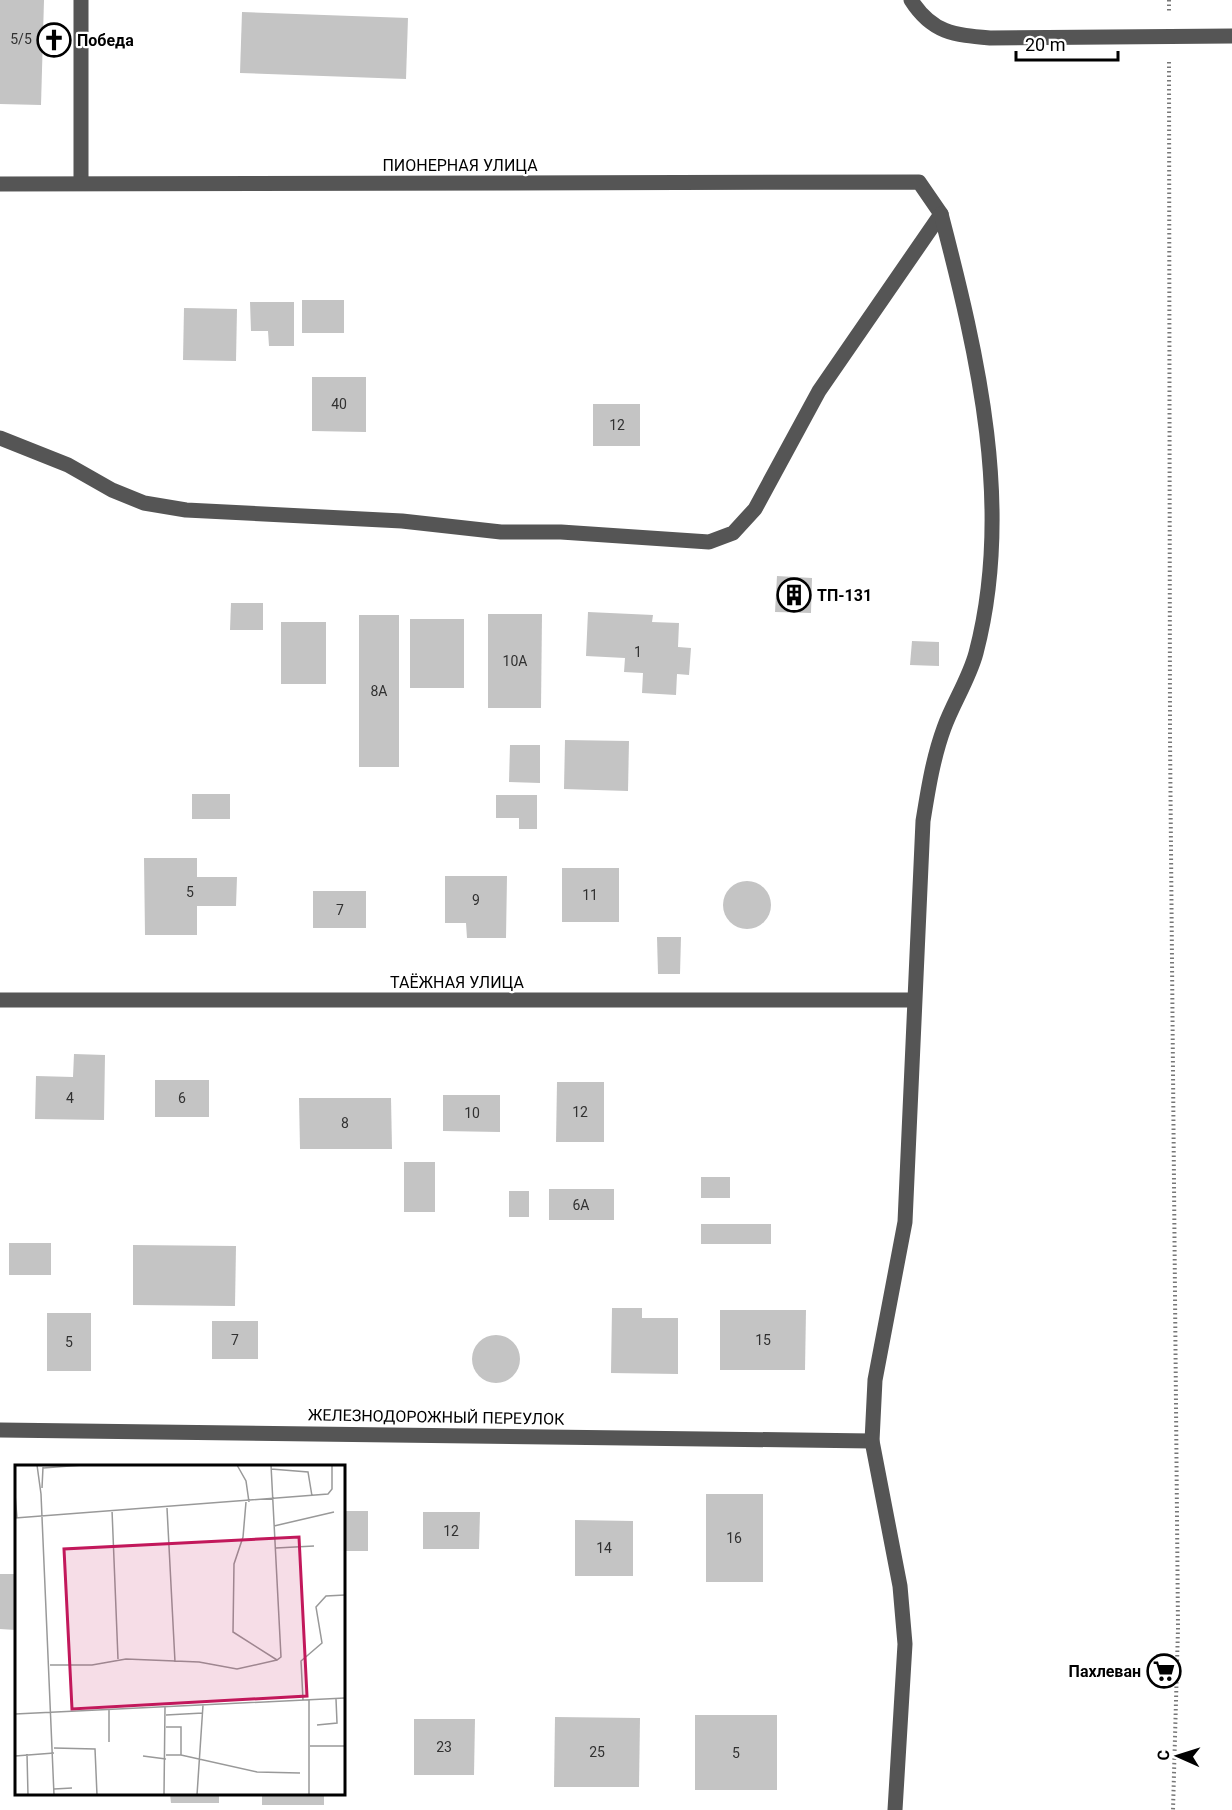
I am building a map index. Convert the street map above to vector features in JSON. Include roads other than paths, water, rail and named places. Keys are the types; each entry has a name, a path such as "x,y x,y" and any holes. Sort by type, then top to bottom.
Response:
{"street":[{"path":"81,0 81,183"},
{"path":"911,0 932,25 955,35 990,38 1232,36"},
{"name":"ПИОНЕРНАЯ УЛИЦА","path":"0,184 919,182 941,214"},
{"path":"0,438 68,465 112,490 144,503 186,510 402,521 501,532 561,532 709,542 733,533 755,509 819,391 941,214"},
{"path":"895,1810 904,1644 900,1586 872,1441 875,1380 905,1222 923,821 933,765 943,729 976,655 989,584 993,526 989,451 974,349 941,214"},
{"name":"ТАЁЖНАЯ УЛИЦА","path":"0,1000 914,1000"},
{"name":"ЖЕЛЕЗНОДОРОЖНЫЙ ПЕРЕУЛОК","path":"0,1430 872,1441"}],"place":[{"name":"Победа","path":"54,40"},
{"name":"ТП-131","path":"794,595"},
{"name":"Пахлеван","path":"1164,1671"}]}
